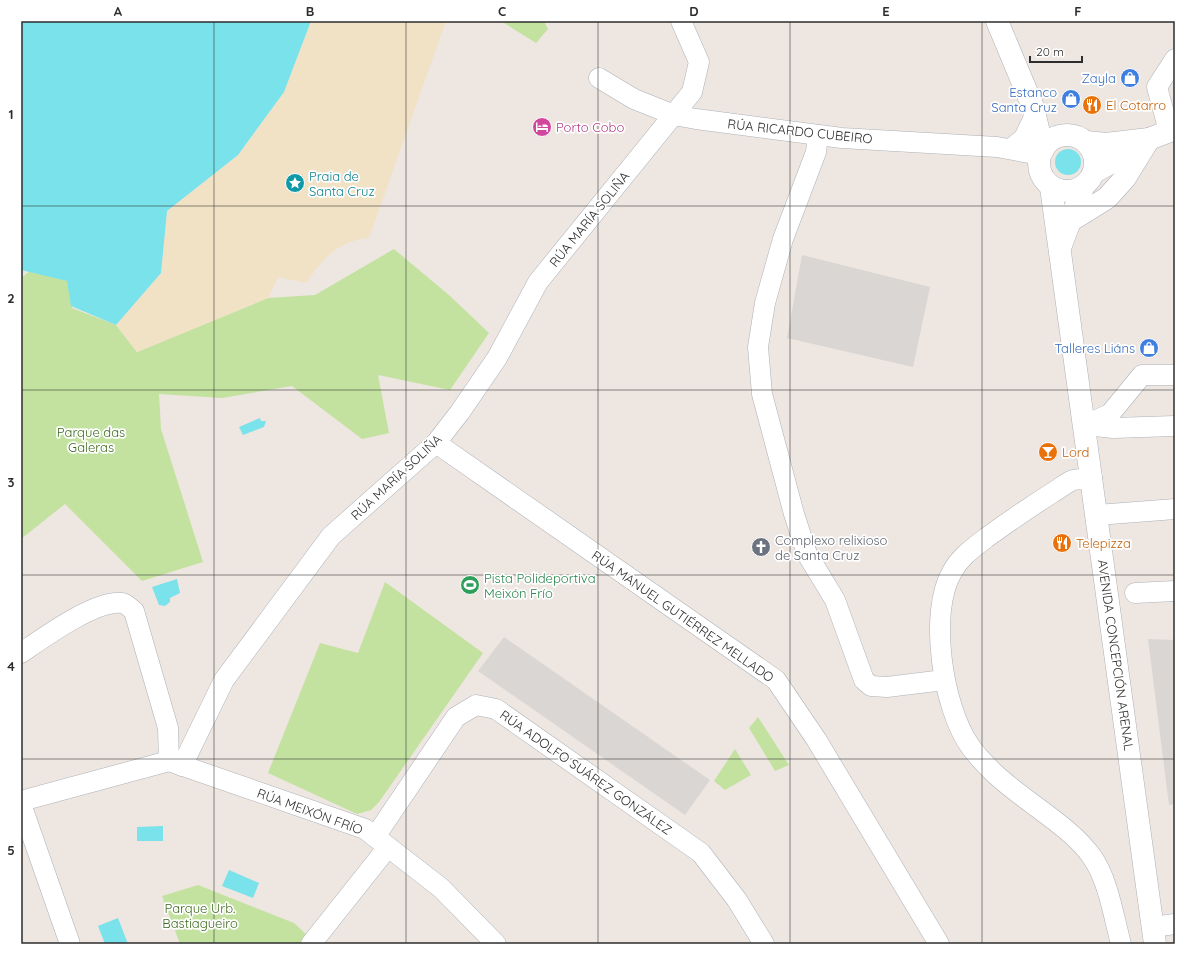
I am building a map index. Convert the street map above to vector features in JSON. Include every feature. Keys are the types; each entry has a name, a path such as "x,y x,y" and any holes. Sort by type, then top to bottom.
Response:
{"main road":[{"name":"AVENIDA CONCEPCIÓN ARENAL","path":"997,21 1034,111 1041,152 1040,172 1051,186 1154,935"},
{"name":"AVENIDA CONCEPCIÓN ARENAL","path":"1034,111 1061,136"},
{"path":"1041,152 1046,144 1061,136 1079,138 1086,142 1106,144 1159,136"},
{"path":"1051,186 1067,191 1075,190 1088,180 1159,136"},
{"path":"1070,221 1107,198 1159,136"},
{"name":"AVENIDA CONCEPCIÓN ARENAL","path":"1060,248 1088,180 1095,157 1092,148 1086,142"}],"street":[{"name":"RÚA MARÍA SOLIÑA","path":"176,763 224,680 331,536 436,443 460,412 497,358 538,282 692,92 698,62 681,21"},
{"path":"1159,136 1157,87 1175,59"},
{"name":"RÚA RICARDO CUBEIRO","path":"599,78 634,99 674,115 818,135 1041,152"},
{"path":"1011,149 1024,138 1034,111"},
{"path":"818,135 816,152 783,239 765,303 758,347 762,394 790,501 807,554 835,600 864,680 871,686 888,688 944,680"},
{"path":"1085,425 1110,414 1142,375 1175,375"},
{"path":"1085,425 1113,428 1175,426"},
{"name":"RÚA MANUEL GUTIÉRREZ MELLADO","path":"436,443 776,680 816,739 939,944"},
{"path":"1092,478 1073,480 1016,516 966,554 952,572 945,588 940,612 940,631 944,680 955,716 970,745 992,772 1081,843 1093,858 1108,894 1121,944"},
{"path":"1097,515 1175,509"},
{"path":"1135,593 1175,591"},
{"path":"21,653 61,625 110,603 124,603 134,612 168,728 176,763 21,801"},
{"name":"RÚA ADOLFO SUÁREZ GONZÁLEZ","path":"311,944 382,842 456,717 476,705 496,709 702,854 737,900 764,944"},
{"name":"RÚA MEIXÓN FRÍO","path":"176,763 365,829 440,888 496,944"},
{"path":"21,804 70,944"},
{"path":"1154,935 1175,924"}],"green space":[{"path":"501,21 544,21 548,29 536,43"},
{"name":"Parque das Galeras","path":"394,249 450,296 489,333 450,390 378,375 389,433 362,439 292,386 222,398 159,394 161,429 203,562 142,581 65,504 21,539 21,278 30,271 67,281 72,308 116,325 137,352 268,298 315,295"},
{"path":"385,582 483,653 379,802 371,810 357,814 268,773 320,643 358,653"},
{"path":"758,717 789,765 775,771 749,728"},
{"path":"735,749 751,775 725,790 714,781"},
{"name":"Parque Urb. Bastiagueiro","path":"198,885 294,923 309,937 302,944 180,944 162,896"}],"sand":[{"name":"Praia de Santa Cruz","path":"311,21 446,21 369,238 348,243 332,252 306,283 278,277 268,298 137,352 116,325 161,273 167,211 238,155 284,92"}],"shaded area":[{"path":"802,255 930,287 913,367 787,338"},
{"path":"504,637 710,780 685,815 478,671"},
{"path":"1148,639 1175,640 1175,804 1169,805"}],"water":[{"path":"21,21 311,21 284,92 238,155 167,211 161,273 116,325 71,306 67,281 21,270"},
{"path":"1068,149 1077,153 1081,162 1077,171 1068,175 1059,171 1055,162 1059,153"},
{"path":"260,418 261,421 266,421 264,427 243,435 239,427"},
{"path":"177,579 180,593 170,598 170,602 165,606 159,605 152,587"},
{"path":"163,826 163,841 137,841 137,827"},
{"path":"229,870 259,883 253,898 222,886"},
{"path":"118,918 128,944 105,944 98,926"}],"place":[{"name":"Zayla","path":"1130,78"},
{"name":"Estanco Santa Cruz","path":"1071,99"},
{"name":"El Cotarro","path":"1092,105"},
{"name":"Porto Cobo","path":"542,127"},
{"name":"Praia de Santa Cruz","path":"295,183"},
{"name":"Talleres Liáns","path":"1149,348"},
{"name":"Lord","path":"1048,452"},
{"name":"Telepizza","path":"1062,543"},
{"name":"Complexo relixioso de Santa Cruz","path":"761,547"},
{"name":"Pista Polideportiva Meixón Frío","path":"470,585"}]}
